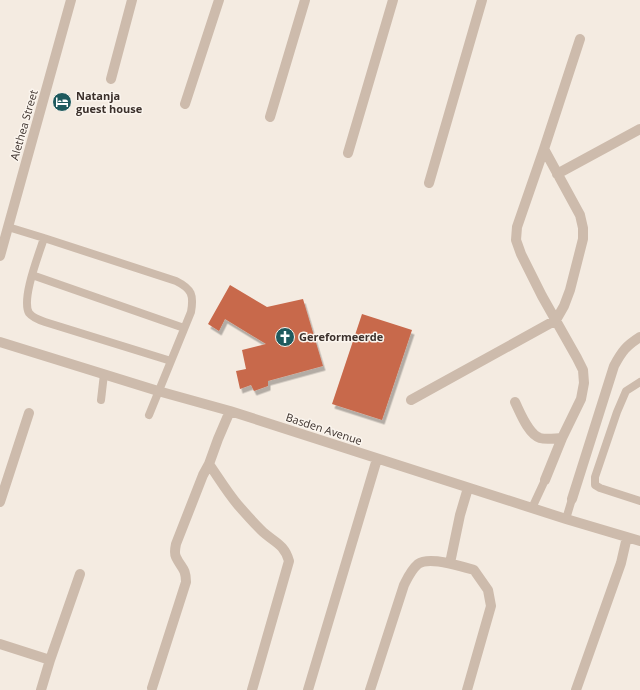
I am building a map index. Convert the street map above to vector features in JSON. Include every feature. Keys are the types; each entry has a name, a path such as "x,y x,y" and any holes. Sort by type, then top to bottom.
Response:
{"street":[{"name":"Alethea Street","path":"0,256 71,0"},
{"path":"111,79 132,0"},
{"path":"185,104 219,0"},
{"path":"270,117 305,0"},
{"path":"348,153 393,0"},
{"path":"429,183 482,0"},
{"path":"544,480 581,399 584,383 583,370 542,296 521,254 516,240 517,227 580,39"},
{"path":"557,174 640,129"},
{"path":"411,400 556,320 564,306 570,290 583,239 583,228 580,215 544,149"},
{"path":"572,499 614,366 621,352 630,343 640,337"},
{"name":"Basden Avenue","path":"0,342 158,391 230,411 468,488 640,541"},
{"path":"515,402 527,426 534,435 539,438 562,438"},
{"path":"152,688 186,582 186,573 176,557 176,544 230,411"},
{"path":"0,502 29,413"},
{"path":"308,690 377,459"},
{"path":"209,464 242,509 262,531 283,548 289,561 252,690"},
{"path":"450,563 460,515 468,488"},
{"path":"576,690 621,563 627,537"},
{"path":"370,690 404,585 411,571 419,563 431,561 450,563 474,570 488,590 491,606 466,690"},
{"path":"41,690 80,574"},
{"path":"0,644 50,660"}],"lane":[{"path":"8,227 176,281 184,285 192,295 193,301 191,312 149,415"},
{"path":"44,238 32,275 27,300 27,308 34,318 170,361"},
{"path":"32,275 184,328"},
{"path":"101,400 104,374"},
{"path":"640,382 626,391 617,412 595,477 595,485 640,501"},
{"path":"532,508 544,480"},
{"path":"566,519 572,499"}],"building":[{"name":"Gereformeerde","path":"230,285 267,307 303,299 323,366 268,381 268,386 254,391 251,385 240,389 236,371 246,369 242,350 266,344 225,319 219,331 208,324"},
{"path":"362,314 412,330 382,420 332,404"}],"place":[{"name":"Natanja guest house","path":"62,102"},
{"name":"Gereformeerde","path":"285,337"}]}
